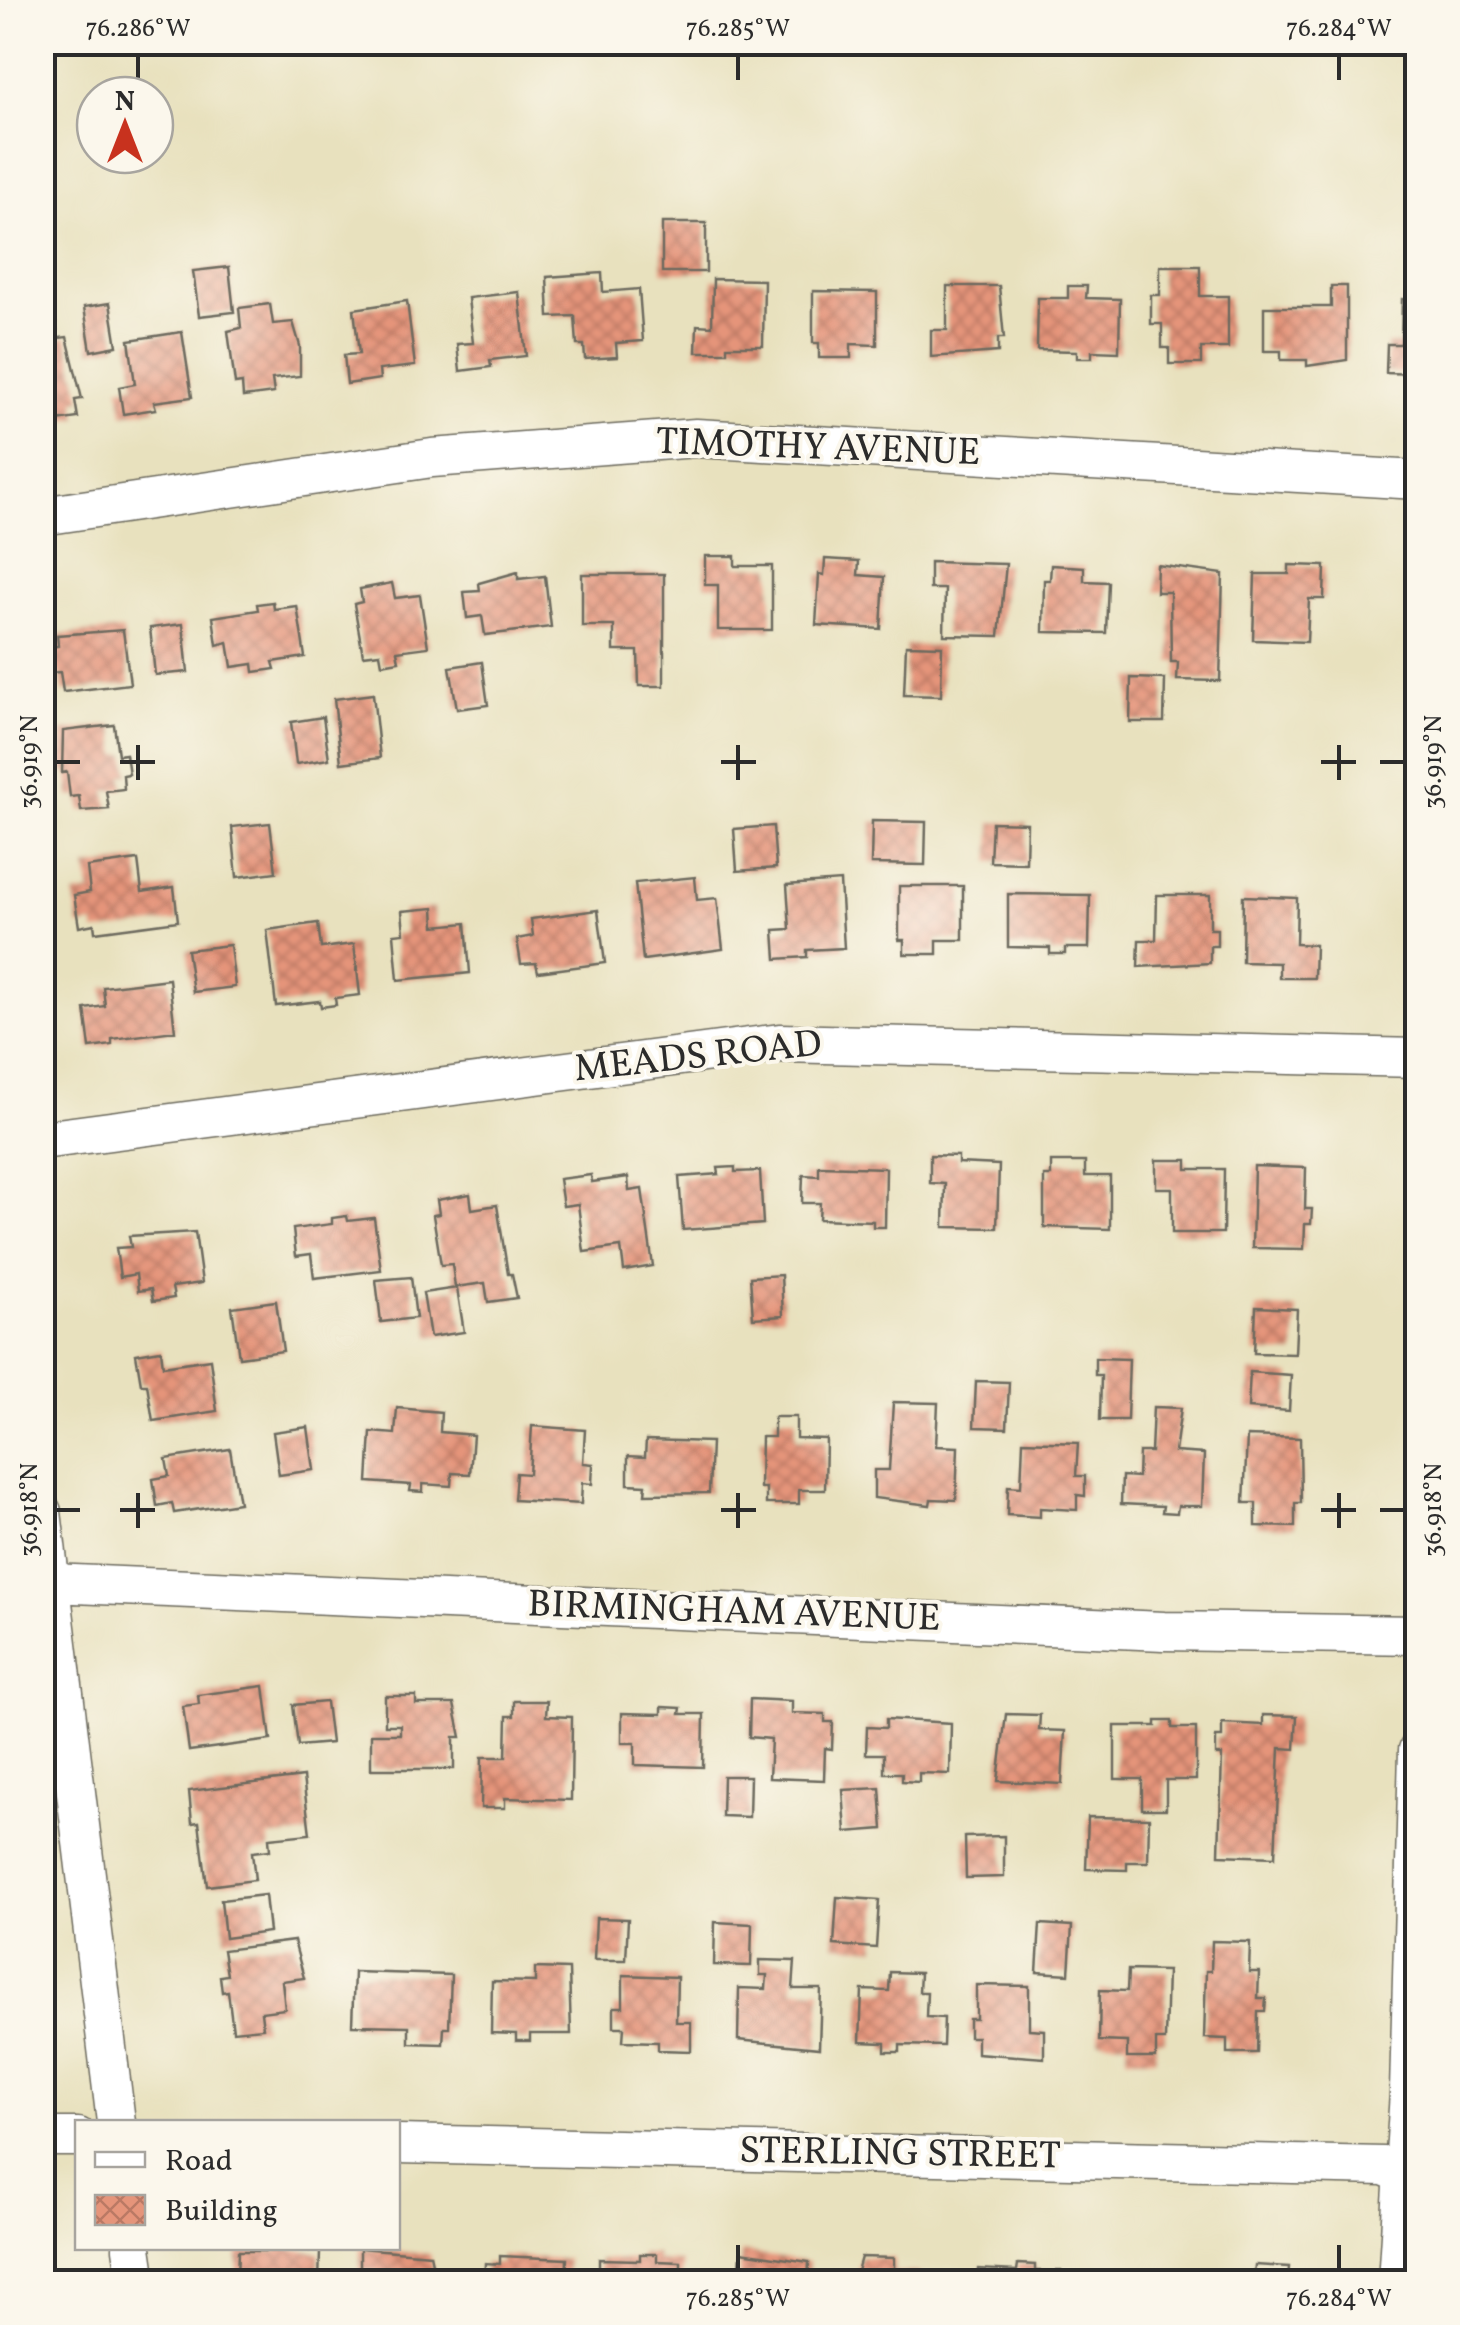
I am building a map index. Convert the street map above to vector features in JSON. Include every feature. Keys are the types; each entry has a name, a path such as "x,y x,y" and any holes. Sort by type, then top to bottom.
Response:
{"street":[{"name":"TIMOTHY AVENUE","path":"42,516 432,458 696,438 1418,480"},
{"name":"MEADS ROAD","path":"42,1140 780,1042 1418,1058"},
{"path":"42,1512 116,2120"},
{"name":"BIRMINGHAM AVENUE","path":"51,1583 1144,1630 1418,1635"},
{"path":"1398,2282 1401,2173 1409,2092 1418,1750"},
{"path":"42,2137 75,2138"},
{"name":"STERLING STREET","path":"400,2144 1384,2166 1401,2173"},
{"path":"132,2250 136,2282"}],"building":[{"path":"662,223 706,223 706,272 662,272"},
{"path":"1160,266 1200,266 1200,296 1228,296 1228,348 1201,348 1201,364 1169,364 1169,348 1162,348 1162,324 1151,324 1151,295 1160,295"},
{"path":"229,267 234,312 199,316 193,271"},
{"path":"602,273 603,292 639,289 643,341 616,343 617,357 585,359 584,345 577,345 575,316 549,317 547,277"},
{"path":"713,279 764,280 763,346 727,346 727,352 696,352 697,325 712,326"},
{"path":"51,286 57,331 42,333 42,287"},
{"path":"947,286 999,286 1004,338 998,338 998,352 931,357 931,330 947,330"},
{"path":"1068,286 1087,286 1086,298 1120,299 1119,352 1092,351 1092,358 1077,358 1077,351 1037,350 1038,298 1068,298"},
{"path":"1331,286 1347,286 1347,360 1307,366 1307,360 1281,360 1281,351 1264,351 1264,307 1331,307"},
{"path":"813,291 877,292 877,345 851,344 851,358 819,358 819,343 813,343"},
{"path":"519,292 526,356 490,360 491,367 460,371 457,344 473,343 468,298"},
{"path":"1402,299 1418,300 1417,374 1386,373 1387,344 1401,344"},
{"path":"407,301 415,366 379,370 380,379 347,384 344,355 359,354 354,309"},
{"path":"110,303 117,346 91,351 84,307"},
{"path":"270,304 273,324 293,322 300,346 300,376 272,379 274,393 243,397 242,383 235,384 228,331 241,328 239,308"},
{"path":"182,332 192,397 154,402 156,409 123,414 119,387 135,384 129,340"},
{"path":"67,337 82,399 75,400 78,418 42,423 42,340"},
{"path":"705,556 735,556 735,566 772,566 772,630 718,630 718,585 705,585"},
{"path":"825,559 859,561 858,575 884,577 881,629 816,625 819,574 824,575"},
{"path":"930,562 1006,564 999,636 944,635 945,589 930,589"},
{"path":"1051,565 1084,567 1084,581 1108,582 1106,633 1043,632 1044,580 1050,580"},
{"path":"1157,565 1223,574 1220,681 1177,680 1178,662 1171,662 1170,592 1156,592"},
{"path":"1289,565 1325,566 1324,599 1309,599 1307,642 1253,640 1255,574 1289,574"},
{"path":"518,572 518,579 545,576 551,627 485,635 482,616 467,618 464,592 480,591 479,583"},
{"path":"582,574 664,574 664,686 639,686 638,651 614,651 614,626 582,626"},
{"path":"392,583 395,598 420,595 428,647 397,651 399,661 382,664 380,653 363,655 354,604 362,602 360,589"},
{"path":"273,602 274,609 297,606 305,657 273,662 275,669 254,672 253,664 232,667 228,642 217,645 213,617 258,610 257,604"},
{"path":"183,624 188,672 155,675 150,628"},
{"path":"123,630 130,684 63,692 60,672 47,673 43,648 58,646 57,635"},
{"path":"906,645 942,646 941,696 904,695"},
{"path":"482,662 488,705 457,709 450,667"},
{"path":"1131,678 1165,679 1164,722 1130,722"},
{"path":"373,694 380,758 341,763 334,699"},
{"path":"323,717 329,759 296,764 291,722"},
{"path":"114,725 118,755 126,754 129,774 123,775 124,789 106,791 109,809 81,811 79,796 70,797 67,772 62,773 63,731"},
{"path":"872,821 926,822 925,865 871,864"},
{"path":"992,822 1027,823 1026,863 990,862"},
{"path":"270,823 276,872 237,877 232,827"},
{"path":"773,826 776,868 737,871 734,829"},
{"path":"138,860 142,892 174,887 178,921 95,932 94,924 79,927 74,895 90,892 87,867"},
{"path":"695,877 697,900 717,898 723,949 643,960 635,883"},
{"path":"840,881 844,948 807,950 807,957 776,959 774,930 790,929 787,885"},
{"path":"899,886 963,886 963,940 937,940 937,954 904,954 904,940 899,940"},
{"path":"1008,894 1090,895 1089,948 1065,948 1065,954 1050,954 1050,948 1008,947"},
{"path":"1157,895 1210,895 1210,929 1217,929 1217,946 1210,946 1210,963 1138,967 1139,940 1156,940"},
{"path":"1243,896 1297,898 1296,944 1315,945 1314,978 1279,978 1279,963 1242,962"},
{"path":"434,908 435,926 466,923 470,973 398,980 394,934 404,933 402,911"},
{"path":"598,910 605,963 538,972 536,963 521,964 517,939 533,936 531,919"},
{"path":"318,923 321,948 354,944 360,995 335,998 336,1005 321,1007 320,1001 276,1006 267,930"},
{"path":"230,945 235,987 193,992 187,950"},
{"path":"169,979 175,1031 112,1039 112,1045 90,1048 85,1009 105,1006 103,987"},
{"path":"930,1155 958,1156 958,1163 999,1165 997,1228 944,1227 945,1184 930,1183"},
{"path":"1156,1160 1187,1160 1187,1169 1224,1169 1223,1233 1172,1233 1172,1188 1156,1188"},
{"path":"1051,1162 1085,1162 1085,1176 1110,1176 1110,1229 1044,1227 1044,1176 1051,1176"},
{"path":"819,1166 886,1168 885,1227 873,1227 873,1221 819,1219 820,1203 802,1203 803,1175 819,1176"},
{"path":"1254,1166 1306,1168 1305,1209 1312,1209 1311,1224 1305,1224 1304,1249 1252,1248"},
{"path":"735,1167 735,1172 760,1171 763,1224 683,1230 679,1177 719,1174 718,1168"},
{"path":"591,1175 592,1182 628,1177 629,1191 642,1189 653,1266 624,1271 621,1247 584,1252 578,1204 563,1206 559,1179"},
{"path":"470,1194 472,1209 497,1205 508,1274 512,1274 517,1298 488,1302 485,1283 455,1287 452,1264 441,1265 433,1215 439,1214 437,1200"},
{"path":"347,1216 348,1221 374,1218 381,1270 314,1278 311,1254 296,1256 293,1229 332,1224 332,1218"},
{"path":"195,1232 202,1283 172,1287 174,1298 153,1301 151,1289 138,1291 136,1274 120,1277 116,1248 131,1247 129,1236"},
{"path":"781,1275 783,1316 753,1318 750,1277"},
{"path":"411,1277 416,1318 381,1322 376,1280"},
{"path":"457,1288 464,1332 430,1337 423,1293"},
{"path":"276,1301 283,1351 239,1357 232,1307"},
{"path":"1256,1307 1297,1309 1295,1354 1254,1353"},
{"path":"161,1350 163,1366 210,1359 217,1411 153,1421 147,1384 141,1384 136,1354"},
{"path":"1095,1358 1129,1359 1127,1420 1100,1420 1101,1375 1095,1375"},
{"path":"1250,1372 1291,1375 1289,1411 1248,1408"},
{"path":"976,1381 1009,1382 1007,1428 974,1427"},
{"path":"893,1402 938,1403 936,1446 958,1447 956,1500 931,1499 930,1505 874,1498 874,1470 889,1470"},
{"path":"1153,1407 1181,1408 1175,1452 1204,1454 1202,1506 1178,1506 1177,1513 1162,1512 1163,1506 1121,1504 1122,1476 1138,1477 1139,1452 1151,1452"},
{"path":"397,1408 441,1412 440,1432 473,1435 470,1474 452,1473 451,1486 423,1484 423,1492 410,1491 411,1485 368,1482 371,1432 395,1434"},
{"path":"774,1417 796,1417 796,1438 826,1439 825,1490 799,1490 799,1504 766,1504 766,1488 760,1488 761,1437 774,1437"},
{"path":"532,1426 585,1430 583,1463 593,1464 592,1484 582,1483 581,1504 514,1500 516,1473 529,1474"},
{"path":"308,1427 314,1470 279,1475 273,1432"},
{"path":"1247,1436 1300,1438 1301,1503 1295,1503 1295,1527 1256,1526 1256,1503 1244,1503"},
{"path":"646,1440 711,1442 709,1493 645,1494 646,1485 628,1484 628,1456 645,1457"},
{"path":"1023,1441 1078,1443 1076,1476 1085,1476 1085,1496 1077,1495 1077,1510 1040,1508 1040,1517 1007,1515 1008,1486 1021,1487"},
{"path":"230,1449 239,1503 174,1513 172,1503 157,1506 153,1479 169,1476 166,1459"},
{"path":"264,1686 271,1740 189,1751 183,1706 199,1704 198,1695"},
{"path":"385,1696 416,1696 416,1704 454,1704 461,1737 454,1737 454,1769 371,1769 371,1734 400,1734 400,1725 385,1725"},
{"path":"750,1699 792,1701 792,1713 825,1714 825,1722 833,1722 832,1749 825,1748 824,1780 769,1778 771,1739 749,1737"},
{"path":"514,1701 547,1701 546,1716 572,1717 571,1800 505,1798 505,1808 481,1808 482,1757 506,1757 507,1716 514,1716"},
{"path":"326,1702 331,1743 298,1746 293,1705"},
{"path":"662,1707 681,1708 680,1714 704,1714 703,1767 635,1765 635,1743 622,1743 622,1713 662,1714"},
{"path":"1006,1714 1040,1715 1039,1730 1065,1731 1062,1784 998,1781"},
{"path":"1263,1715 1297,1716 1295,1749 1280,1748 1275,1857 1219,1855 1222,1755 1216,1755 1216,1737 1222,1737 1222,1723 1263,1725"},
{"path":"886,1719 951,1723 950,1774 919,1773 919,1782 902,1781 902,1773 884,1773 884,1754 866,1754 867,1727 886,1728"},
{"path":"1156,1721 1172,1721 1172,1728 1196,1728 1196,1780 1166,1780 1166,1809 1142,1809 1142,1779 1115,1779 1115,1726 1156,1726"},
{"path":"723,1776 750,1776 749,1817 722,1816"},
{"path":"303,1777 310,1834 269,1838 270,1850 252,1852 255,1880 207,1886 199,1822 192,1823 189,1791"},
{"path":"880,1788 883,1829 846,1832 843,1790"},
{"path":"1088,1817 1149,1818 1148,1862 1127,1862 1127,1870 1086,1869"},
{"path":"1004,1836 1004,1877 966,1878 965,1837"},
{"path":"265,1895 269,1932 225,1938 221,1900"},
{"path":"837,1897 879,1900 876,1948 834,1945"},
{"path":"596,1918 628,1919 626,1960 594,1960"},
{"path":"715,1922 752,1924 751,1966 714,1965"},
{"path":"1040,1924 1072,1926 1069,1974 1037,1972"},
{"path":"294,1941 304,1978 282,1981 285,2009 261,2012 263,2028 233,2031 228,1991 222,1992 220,1976 227,1975 223,1950"},
{"path":"1212,1941 1250,1942 1249,1972 1259,1972 1258,1998 1266,1998 1265,2012 1258,2012 1257,2053 1227,2053 1227,2039 1204,2038 1206,1971 1211,1971"},
{"path":"760,1960 795,1961 793,1989 821,1989 819,2048 738,2040 739,1988 766,1989 767,1975 760,1975"},
{"path":"535,1968 569,1969 571,2034 530,2034 530,2041 516,2041 516,2034 491,2033 492,1981 535,1982"},
{"path":"1128,1970 1167,1971 1165,2040 1156,2040 1156,2058 1127,2058 1127,2042 1099,2041 1100,1990 1127,1991"},
{"path":"354,1972 451,1975 449,2028 444,2028 443,2044 409,2043 409,2026 352,2025"},
{"path":"890,1972 920,1973 919,1992 927,1992 926,2017 944,2018 943,2046 900,2045 900,2052 885,2052 885,2043 860,2042 862,1990 889,1991"},
{"path":"623,1975 677,1977 676,2022 691,2022 691,2051 658,2050 658,2042 623,2041 624,2027 614,2027 614,2007 623,2007"},
{"path":"976,1985 1029,1986 1029,2029 1044,2030 1044,2058 977,2053 977,2037 969,2037 969,2019 976,2019"},
{"path":"360,2250 430,2254 436,2282 376,2282 377,2271 360,2270"},
{"path":"238,2251 320,2252 319,2282 237,2279"},
{"path":"741,2252 809,2262 808,2282 739,2281"},
{"path":"640,2254 657,2254 657,2261 681,2262 681,2282 599,2282 599,2259 640,2260"},
{"path":"500,2256 567,2259 566,2282 484,2282 485,2263 500,2264"},
{"path":"861,2257 894,2258 894,2272 920,2273 919,2282 854,2282"},
{"path":"1018,2264 1035,2265 1035,2271 1061,2271 1060,2282 977,2282 978,2269 1017,2271"},
{"path":"1255,2265 1289,2267 1288,2282 1219,2282 1219,2273 1254,2274"},
{"path":"1109,2273 1174,2275 1174,2282 1109,2282"}]}
